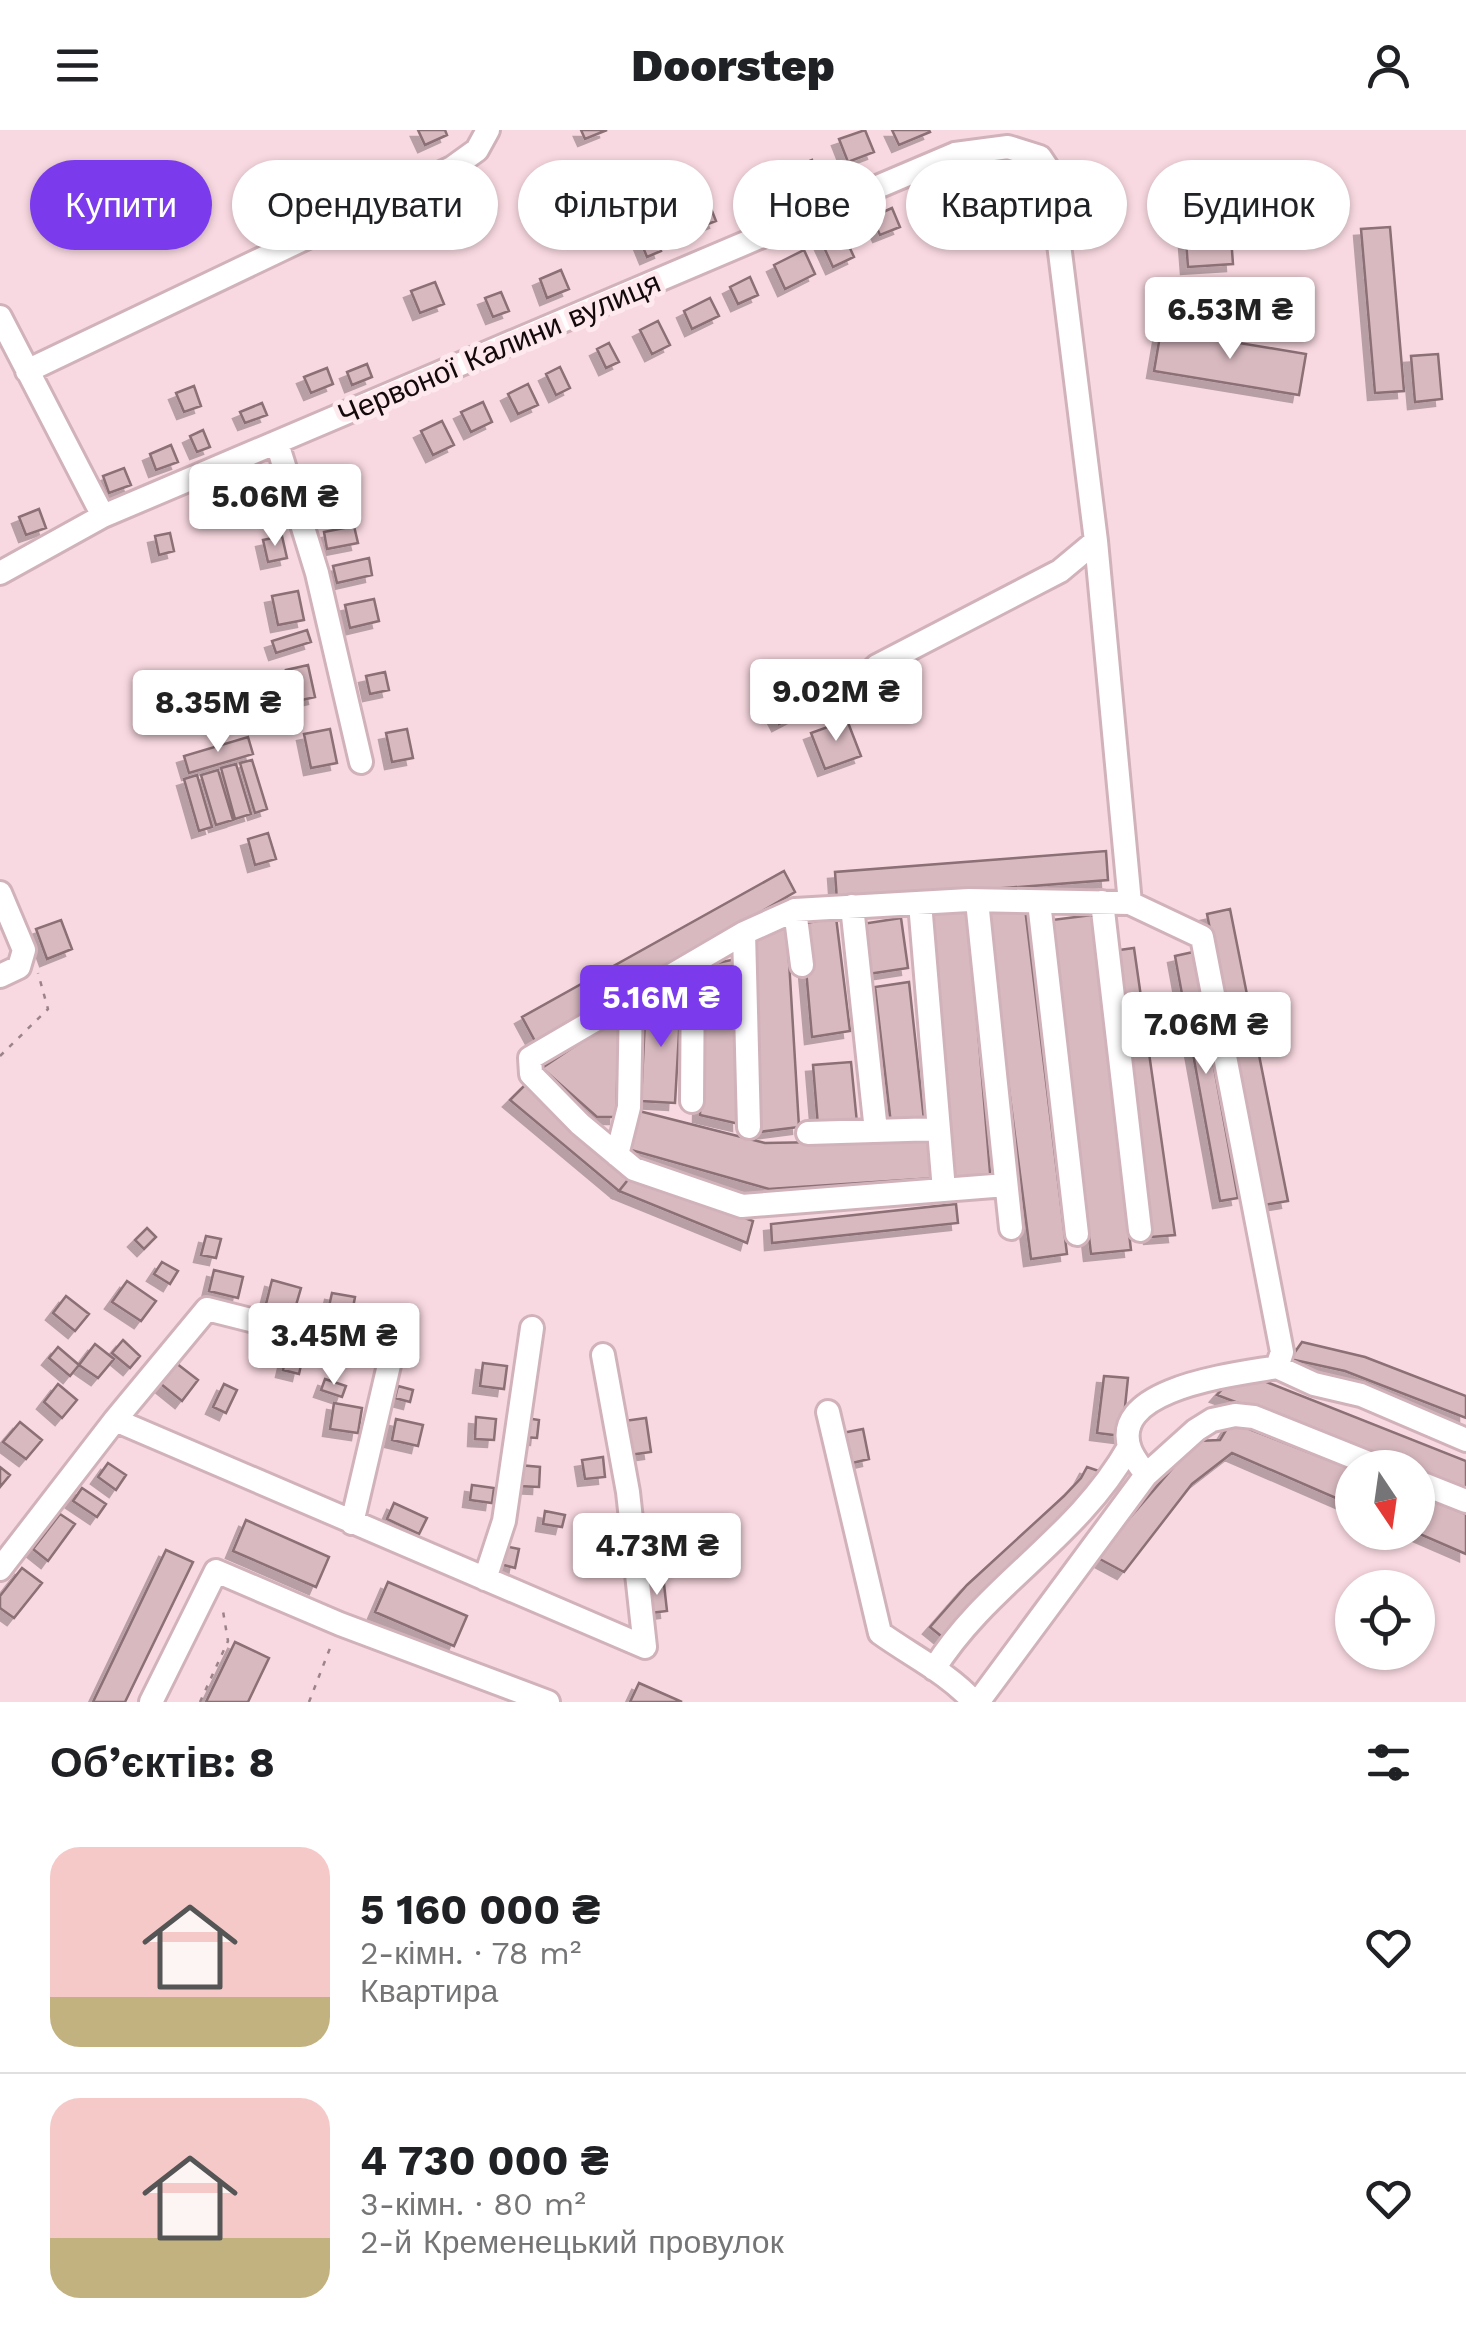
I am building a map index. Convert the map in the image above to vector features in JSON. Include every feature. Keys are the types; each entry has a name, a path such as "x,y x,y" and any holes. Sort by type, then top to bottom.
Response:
{"street":[{"path":"28,371 452,168 477,150 488,130"},
{"name":"Червоної Калини вулиця","path":"0,574 103,516 955,154 1008,148 1040,157 1050,172 1096,540"},
{"path":"0,317 103,516"},
{"path":"277,443 317,573 361,762"},
{"path":"860,682 878,666 1060,571 1096,540"},
{"path":"1096,540 1130,903"},
{"path":"0,893 24,950 19,966 0,976"},
{"path":"1006,1185 742,1206 634,1169 580,1124 531,1074 530,1058 744,932 795,910 978,900 1130,903 1202,937 1279,1333 1282,1352 1277,1367"},
{"path":"978,900 1011,1228"},
{"path":"1039,902 1078,1234"},
{"path":"1102,902 1140,1230"},
{"path":"920,903 944,1190"},
{"path":"852,906 876,1131"},
{"path":"795,910 802,965"},
{"path":"744,932 749,1127"},
{"path":"692,1101 693,962"},
{"path":"617,1154 629,1107 630,999"},
{"path":"808,1133 939,1129"},
{"path":"0,1569 207,1309 378,1352 390,1365 352,1523"},
{"path":"485,1579 504,1522 532,1328"},
{"path":"115,1420 646,1646 628,1492 603,1355"},
{"path":"934,1669 967,1625 1089,1506 1112,1476 1128,1447 1130,1423 1146,1404 1181,1385 1277,1367 1314,1384 1362,1395 1466,1440"},
{"path":"828,1412 880,1633 954,1680 976,1702 1146,1476 1196,1430 1212,1420 1235,1415 1254,1417 1337,1450"},
{"path":"1128,1447 1146,1476"},
{"path":"1435,1489 1466,1501"},
{"path":"151,1702 216,1572 340,1624 548,1702"}],"path":[{"path":"0,1056 48,1009 42,979 24,950"},
{"path":"200,1702 228,1641 222,1606"},
{"path":"309,1702 340,1624"}],"building":[{"path":"418,130 445,130 447,135 425,145"},
{"path":"581,130 607,130 585,139"},
{"path":"865,130 874,152 847,160 839,139"},
{"path":"892,130 929,130 930,132 899,145"},
{"path":"892,208 900,227 886,233 886,211"},
{"path":"1390,227 1404,391 1375,393 1361,229"},
{"path":"644,250 661,250 661,251 647,257"},
{"path":"804,250 815,274 785,289 774,265"},
{"path":"825,250 851,250 854,257 833,267"},
{"path":"1187,250 1232,250 1233,264 1188,267"},
{"path":"561,270 569,289 547,298 540,279"},
{"path":"750,277 758,295 738,304 730,287"},
{"path":"435,282 444,304 420,313 411,291"},
{"path":"501,292 509,311 493,317 485,298"},
{"path":"710,298 719,316 692,329 684,311"},
{"path":"658,321 670,345 652,354 640,330"},
{"path":"1161,330 1306,354 1299,395 1154,371"},
{"path":"609,343 619,362 606,368 597,349"},
{"path":"1438,354 1442,399 1415,402 1411,356"},
{"path":"367,364 372,377 352,385 347,372"},
{"path":"560,367 570,388 556,395 546,374"},
{"path":"327,368 333,384 311,393 304,377"},
{"path":"528,384 538,405 518,414 508,394"},
{"path":"194,386 201,406 184,412 176,393"},
{"path":"483,402 492,422 471,432 461,412"},
{"path":"262,403 267,415 245,423 240,412"},
{"path":"442,421 454,445 433,455 421,431"},
{"path":"203,430 210,447 197,452 190,436"},
{"path":"171,445 178,462 156,470 150,454"},
{"path":"124,468 131,485 109,493 103,476"},
{"path":"333,486 339,508 317,514 312,491"},
{"path":"264,487 269,512 237,519 232,494"},
{"path":"39,509 46,528 26,535 19,517"},
{"path":"354,526 358,543 327,549 324,532"},
{"path":"170,533 174,551 159,555 155,536"},
{"path":"282,536 287,558 268,562 263,540"},
{"path":"369,558 372,575 337,583 333,566"},
{"path":"298,591 304,620 278,625 272,596"},
{"path":"374,599 379,621 350,628 345,605"},
{"path":"307,630 311,642 276,653 272,641"},
{"path":"308,665 315,697 293,702 286,670"},
{"path":"385,672 389,690 370,694 366,676"},
{"path":"790,682 804,711 779,724 764,695"},
{"path":"847,720 861,756 825,769 811,733"},
{"path":"330,729 337,763 311,768 304,734"},
{"path":"407,729 413,758 392,762 386,733"},
{"path":"248,737 253,754 189,773 184,756"},
{"path":"252,760 267,809 255,813 240,763"},
{"path":"236,764 251,814 235,819 221,768"},
{"path":"218,770 233,820 216,825 201,775"},
{"path":"197,775 212,827 199,831 184,779"},
{"path":"268,833 276,859 255,865 248,839"},
{"path":"1106,851 1108,880 837,901 835,872"},
{"path":"784,871 795,892 536,1043 522,1017"},
{"path":"1025,908 1067,1254 1031,1259 986,912"},
{"path":"1230,909 1288,1201 1264,1205 1207,914"},
{"path":"928,910 968,911 991,1184 947,1187"},
{"path":"1092,915 1131,1250 1091,1254 1052,920"},
{"path":"836,917 850,1031 812,1037 802,924"},
{"path":"901,918 908,968 868,974 862,924"},
{"path":"61,920 72,949 47,959 36,929"},
{"path":"787,927 799,1127 759,1132 754,933"},
{"path":"1134,948 1175,1235 1151,1237 1112,951"},
{"path":"1193,952 1238,1198 1220,1201 1175,956"},
{"path":"736,959 739,1124 700,1115 703,966"},
{"path":"909,982 924,1120 891,1124 875,987"},
{"path":"681,998 675,1103 641,1101 646,999"},
{"path":"619,1027 616,1117 597,1117 542,1068 602,1028"},
{"path":"851,1062 857,1123 818,1126 813,1065"},
{"path":"527,1083 631,1176 619,1191 510,1100"},
{"path":"639,1111 765,1143 933,1140 936,1178 769,1189 624,1148"},
{"path":"631,1176 753,1221 747,1243 619,1191"},
{"path":"956,1204 958,1223 772,1243 771,1224"},
{"path":"147,1228 156,1237 144,1249 135,1240"},
{"path":"206,1236 221,1239 216,1258 201,1255"},
{"path":"162,1262 178,1271 170,1284 154,1274"},
{"path":"214,1270 243,1277 238,1298 209,1291"},
{"path":"272,1280 301,1288 294,1312 266,1304"},
{"path":"127,1281 156,1301 141,1321 112,1302"},
{"path":"332,1293 355,1297 349,1329 325,1324"},
{"path":"66,1296 89,1314 75,1331 53,1313"},
{"path":"370,1318 394,1324 389,1344 365,1338"},
{"path":"123,1340 140,1356 130,1368 112,1353"},
{"path":"1302,1342 1365,1357 1466,1396 1466,1418 1345,1371 1290,1359"},
{"path":"95,1344 114,1359 98,1378 79,1365"},
{"path":"58,1347 79,1365 70,1376 49,1358"},
{"path":"288,1349 304,1352 299,1374 283,1370"},
{"path":"176,1363 198,1380 182,1401 161,1384"},
{"path":"483,1363 507,1366 504,1389 480,1386"},
{"path":"1104,1376 1128,1378 1122,1436 1097,1433"},
{"path":"1254,1377 1466,1461 1466,1489 1435,1477 1435,1450 1362,1450 1217,1395 1231,1379"},
{"path":"325,1379 346,1386 342,1397 321,1390"},
{"path":"58,1384 77,1400 62,1418 44,1402"},
{"path":"224,1384 237,1390 226,1413 213,1407"},
{"path":"398,1386 413,1390 410,1402 395,1398"},
{"path":"334,1403 362,1408 358,1433 330,1429"},
{"path":"476,1417 496,1419 494,1440 475,1439"},
{"path":"526,1418 539,1420 537,1438 524,1437"},
{"path":"646,1418 651,1452 629,1455 624,1421"},
{"path":"396,1419 423,1425 418,1446 392,1440"},
{"path":"20,1422 42,1440 26,1459 3,1442"},
{"path":"1231,1422 1335,1462 1335,1498 1232,1453 1192,1484 1124,1572 1096,1557 1196,1441 1220,1440"},
{"path":"863,1429 869,1459 848,1464 842,1433"},
{"path":"603,1457 605,1477 585,1479 582,1460"},
{"path":"108,1463 126,1475 116,1490 98,1477"},
{"path":"519,1465 540,1467 539,1487 518,1486"},
{"path":"0,1467 10,1475 0,1487"},
{"path":"1087,1467 1102,1472 1049,1537 946,1640 930,1627 967,1585 1064,1496"},
{"path":"472,1485 494,1488 492,1503 470,1500"},
{"path":"82,1488 106,1504 97,1517 73,1501"},
{"path":"1435,1502 1466,1514 1466,1554 1435,1541"},
{"path":"394,1503 427,1518 419,1534 387,1519"},
{"path":"545,1511 565,1515 562,1527 543,1524"},
{"path":"60,1514 75,1524 48,1561 33,1549"},
{"path":"246,1520 329,1557 316,1587 233,1551"},
{"path":"614,1527 616,1550 595,1552 592,1529"},
{"path":"671,1540 672,1556 640,1558 639,1541"},
{"path":"504,1546 519,1549 515,1568 500,1564"},
{"path":"166,1550 193,1562 125,1702 93,1702"},
{"path":"22,1568 42,1583 14,1618 0,1608 0,1596"},
{"path":"388,1582 467,1616 454,1646 375,1612"},
{"path":"664,1584 667,1611 650,1613 647,1586"},
{"path":"235,1642 269,1658 248,1702 206,1702"},
{"path":"639,1683 682,1702 630,1702"}]}
